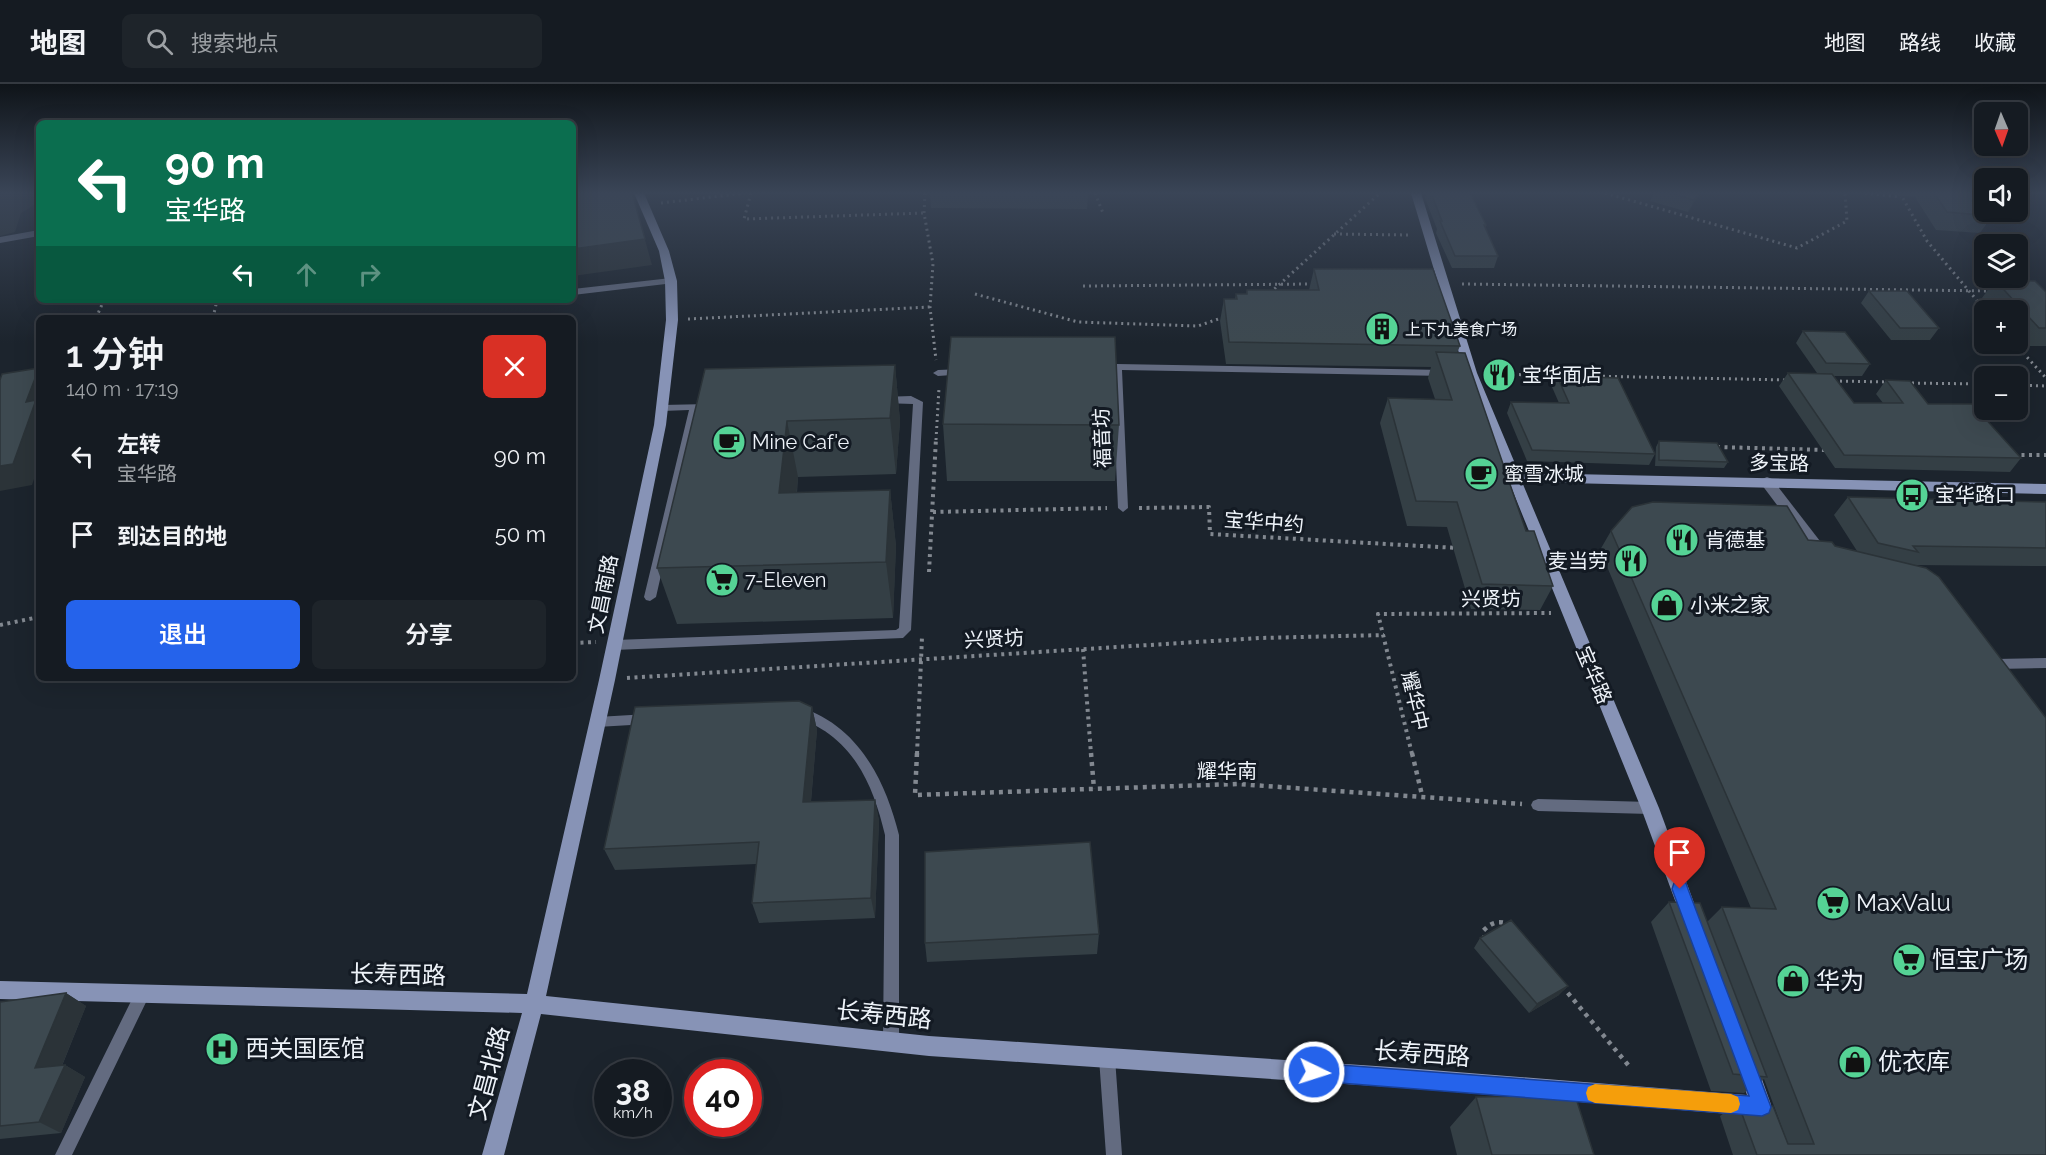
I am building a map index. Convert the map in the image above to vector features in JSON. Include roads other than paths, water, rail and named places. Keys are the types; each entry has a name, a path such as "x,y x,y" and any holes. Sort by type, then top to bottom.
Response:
{"street":[{"name":"文昌南路","path":"534,1004 607,680 662,408 672,320 671,281 661,243"},
{"name":"宝华路","path":"1431,243 1471,373 1650,808 1697,933"},
{"name":"多宝路","path":"1512,477 2046,489"},
{"path":"1767,482 1826,559 1844,562"},
{"path":"1992,659 2007,679"},
{"name":"长寿西路","path":"0,990 534,1004 891,1041 1762,1107"},
{"name":"文昌北路","path":"493,1155 534,1004"},
{"path":"1742,1053 1773,1136"}],"lane":[{"path":"576,292 671,281"},
{"path":"1087,367 1471,373"},
{"name":"福音坊","path":"1117,367 1123,508"},
{"path":"938,373 973,372"},
{"path":"614,645 899,635 905,630 918,402 912,399 864,401"},
{"path":"662,408 723,406"},
{"path":"650,597 693,412 700,408"},
{"path":"1992,659 2046,663"},
{"path":"784,712 796,711 815,717 843,736 875,781 888,815 892,846 891,1041"},
{"path":"597,722 667,718"},
{"path":"1538,805 1650,808"},
{"path":"63,1155 142,994"},
{"path":"1107,1058 1114,1155"}],"place":[{"name":"上下九美食广场","path":"1382,329"},
{"name":"宝华面店","path":"1499,375"},
{"name":"Mine Caf'e","path":"729,442"},
{"name":"蜜雪冰城","path":"1481,474"},
{"name":"宝华路口","path":"1912,495"},
{"name":"肯德基","path":"1682,540"},
{"name":"麦当劳","path":"1631,561"},
{"name":"7-Eleven","path":"722,580"},
{"name":"小米之家","path":"1667,605"},
{"name":"MaxValu","path":"1833,903"},
{"name":"恒宝广场","path":"1909,960"},
{"name":"华为","path":"1793,981"},
{"name":"西关国医馆","path":"222,1049"},
{"name":"优衣库","path":"1855,1062"}]}
